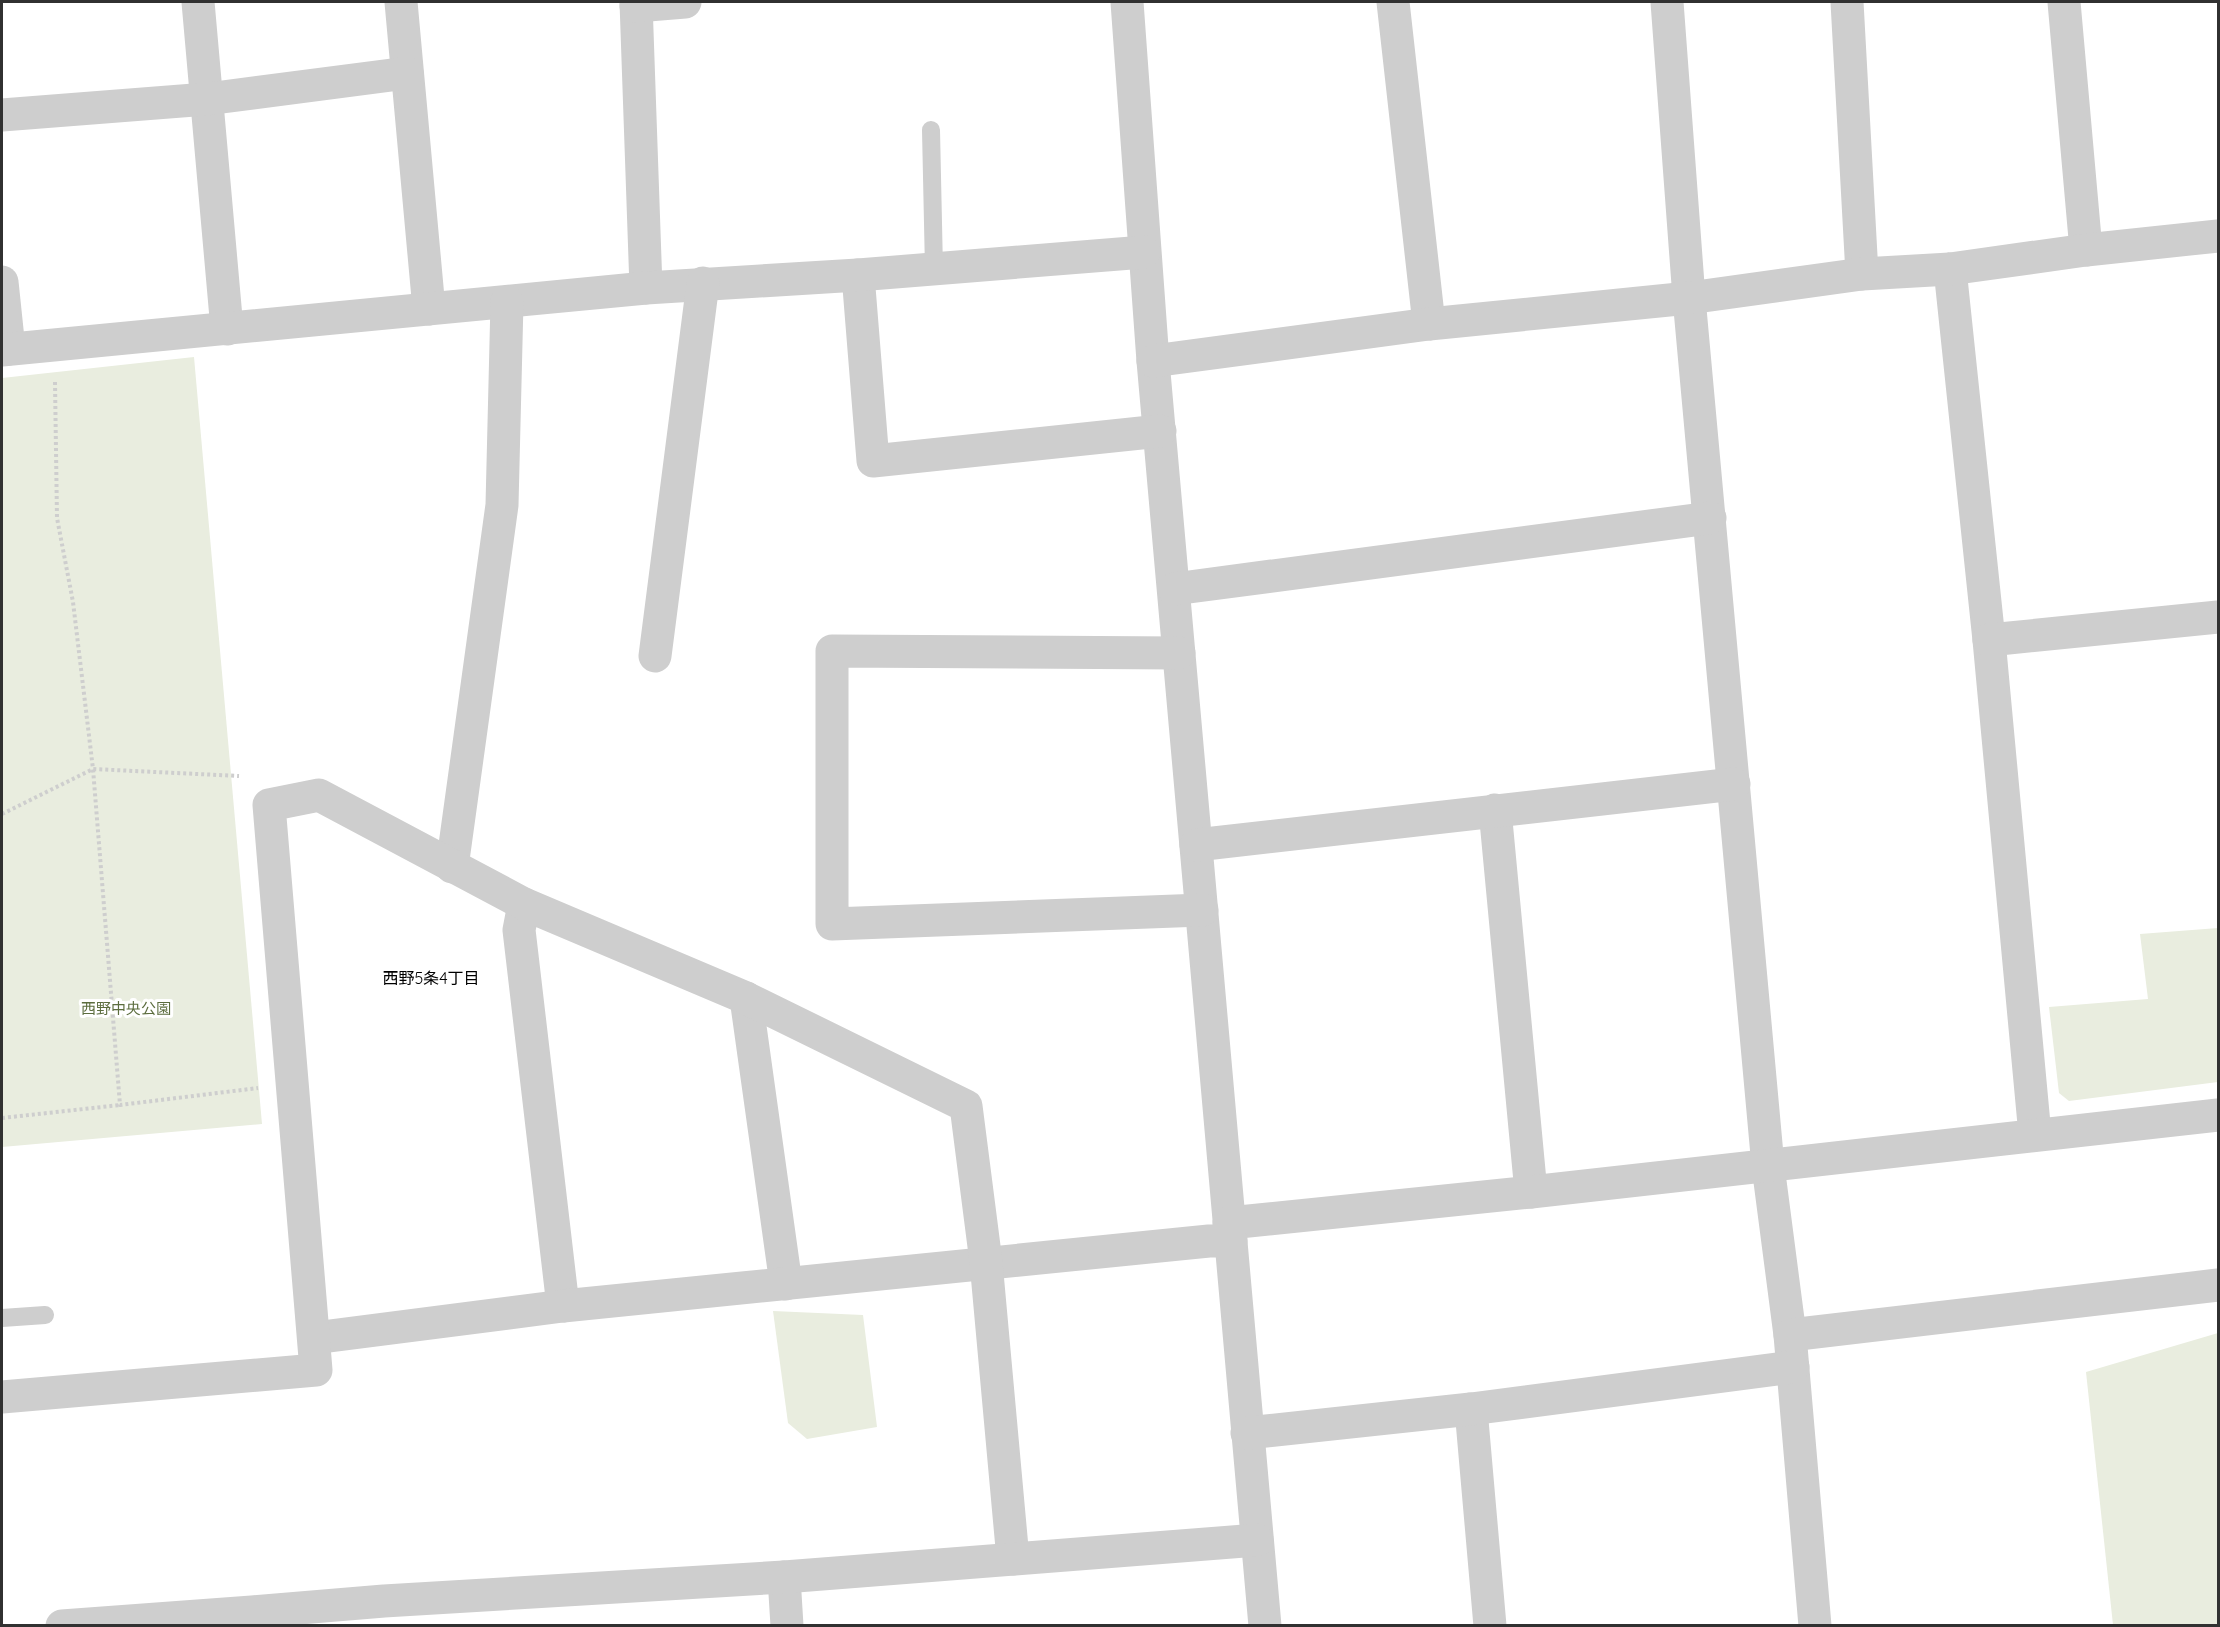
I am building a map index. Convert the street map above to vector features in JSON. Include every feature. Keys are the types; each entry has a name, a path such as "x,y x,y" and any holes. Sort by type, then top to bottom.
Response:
{"street":[{"path":"198,2 227,328"},
{"path":"401,2 429,309"},
{"path":"646,288 636,4 685,2"},
{"path":"1127,2 1153,361 1265,1626"},
{"path":"1394,2 1429,324"},
{"path":"1667,2 1689,298 1768,1166 1791,1351 1815,1626"},
{"path":"1848,2 1862,274"},
{"path":"2064,2 2086,250"},
{"path":"2,115 207,99 407,72"},
{"path":"1153,361 1429,324 1689,298 1862,274 1950,269 2086,250 2218,236"},
{"path":"2,282 5,350 703,283 858,275 1144,252"},
{"path":"1950,269 1989,640 2035,1135"},
{"path":"858,275 873,460 1160,431"},
{"path":"656,656 703,283"},
{"path":"452,867 502,505 507,302"},
{"path":"1174,589 1710,518"},
{"path":"1989,640 2218,616"},
{"path":"1179,653 832,651 832,924 1202,910"},
{"path":"1196,845 1734,784"},
{"path":"2,1397 316,1370 269,805 319,795 524,904 746,998 966,1106 986,1262 1013,1559"},
{"path":"1495,810 1531,1192"},
{"path":"524,904 519,930 563,1306"},
{"path":"746,998 786,1284"},
{"path":"314,1338 563,1306 1209,1241 1230,1232 1531,1192 2218,1115"},
{"path":"1247,1433 1471,1408 1791,1351 2218,1285"},
{"path":"1471,1408 1490,1626"},
{"path":"62,1626 252,1619 384,1601 784,1577 1257,1540"},
{"path":"784,1577 787,1626"}],"lane":[{"path":"930,130 934,269"},
{"path":"2,1318 45,1315"}],"path":[{"path":"55,345 57,518 73,602 93,769 120,1105"},
{"path":"2,814 93,769 239,776"},
{"path":"2,1118 267,1087"}],"green space":[{"name":"西野中央公園","path":"194,357 262,1124 2,1147 2,378"},
{"path":"2218,928 2218,1082 2069,1101 2059,1093 2049,1007 2148,999 2140,934"},
{"path":"773,1311 863,1315 877,1427 807,1439 788,1423"},
{"path":"2218,1333 2218,1625 2113,1625 2086,1372"}],"district":[{"name":"西野5条4丁目","path":"431,978"}]}
